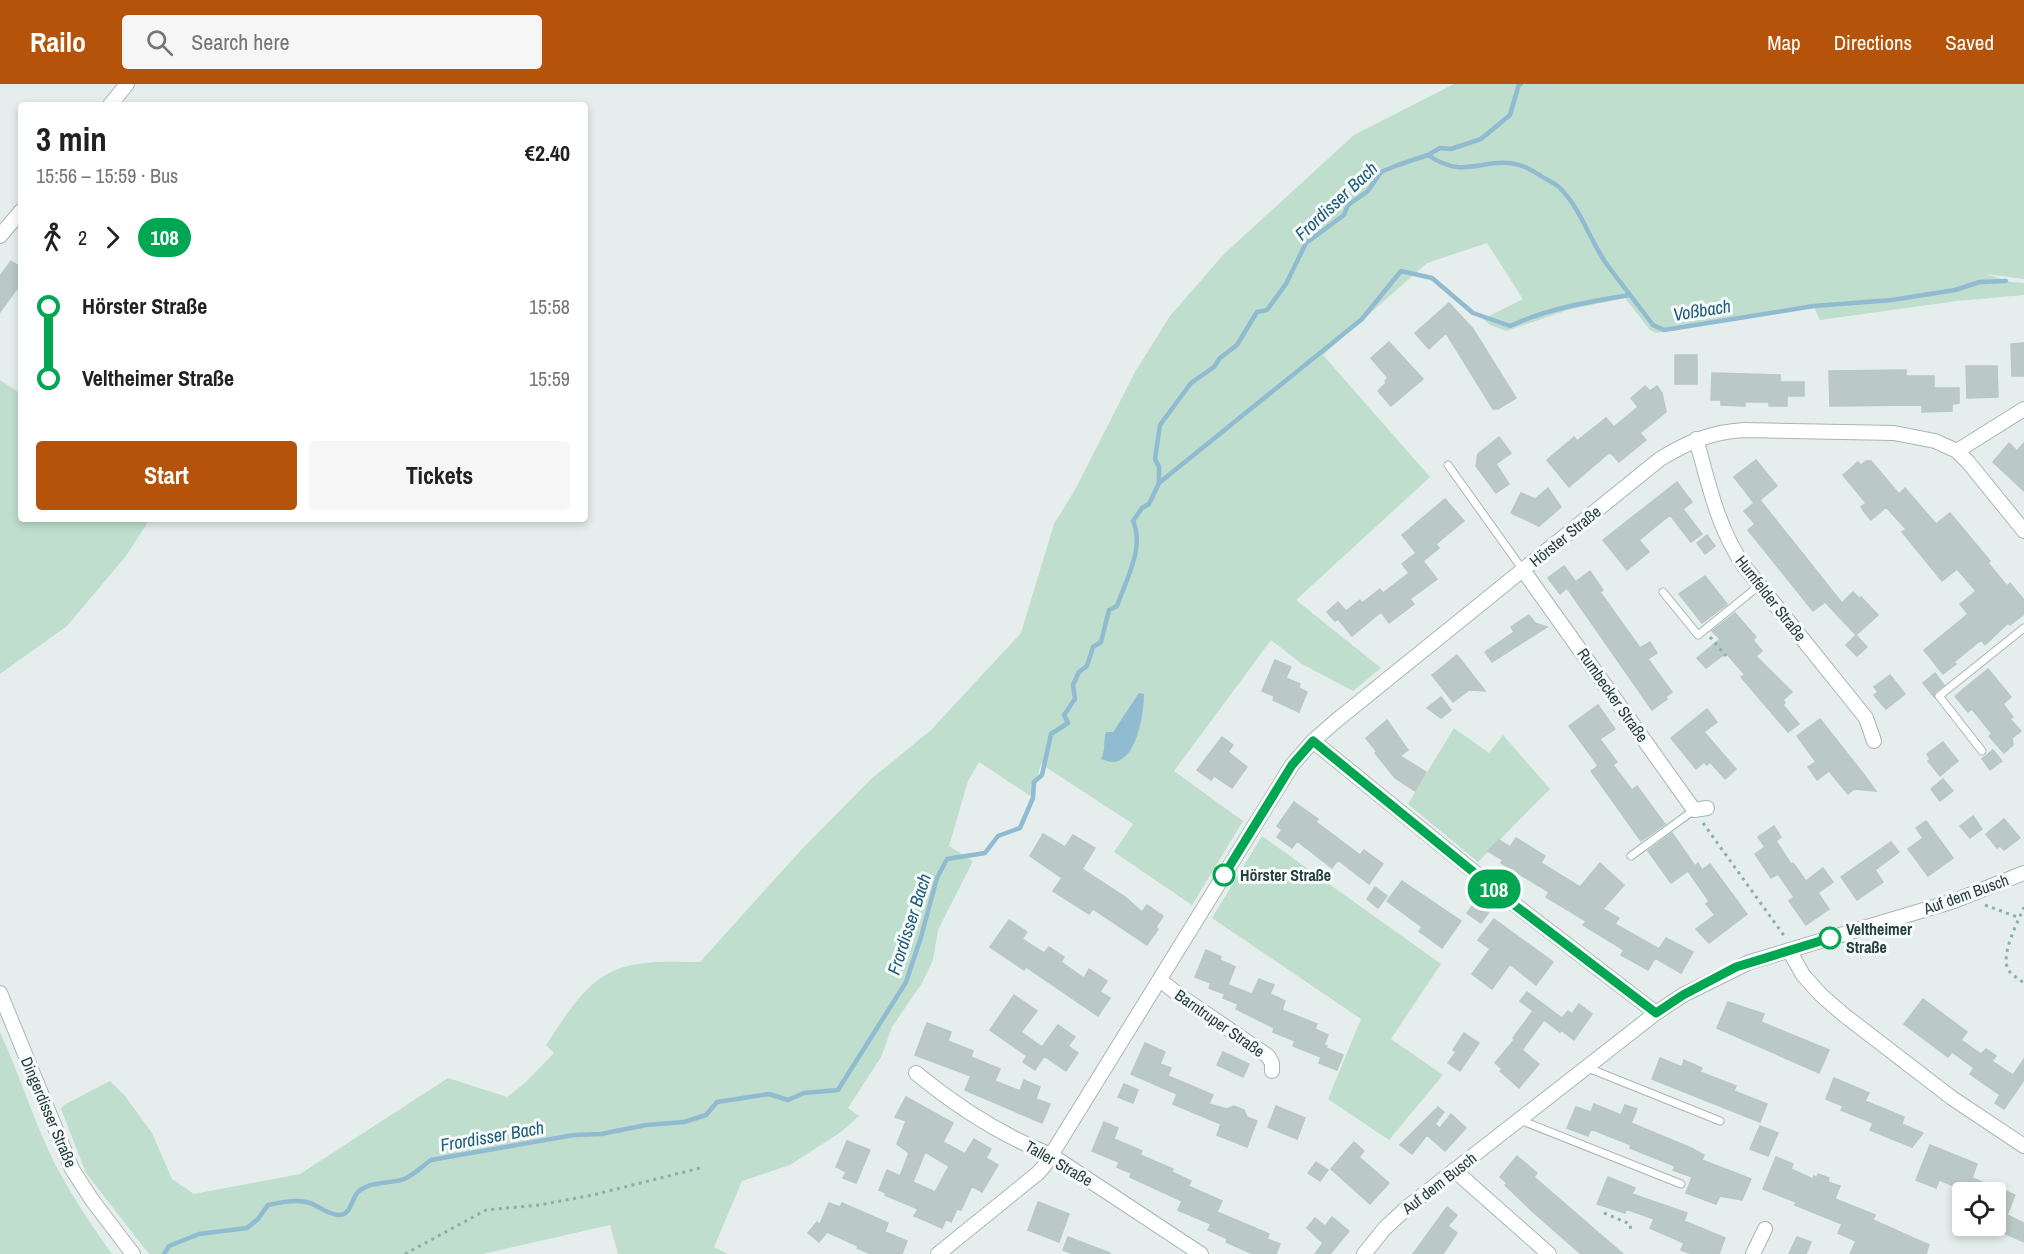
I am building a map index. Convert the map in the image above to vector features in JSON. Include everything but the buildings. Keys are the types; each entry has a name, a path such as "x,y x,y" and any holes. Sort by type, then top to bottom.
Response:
{"street":[{"path":"112,102 127,84"},
{"path":"0,236 18,215"},
{"path":"1957,451 2024,409"},
{"name":"Hörster Straße","path":"938,1254 1038,1173 1292,765 1313,741 1660,459 1696,439 1724,431 1894,433 1923,437 1957,451 2024,531"},
{"name":"Humfelder Straße","path":"1696,439 1721,526 1735,553 1866,717 1874,741"},
{"name":"Rumbecker Straße","path":"1523,570 1701,809"},
{"path":"1313,741 1504,897 1656,1013"},
{"name":"Auf dem Busch","path":"1364,1254 1397,1216 1656,1013 1683,995 1736,967 1965,897 2024,873"},
{"path":"1789,950 1803,975 1844,1015 1952,1098 2024,1146"},
{"name":"Barntruper Straße","path":"1160,980 1268,1056 1272,1071"},
{"name":"Dingerdisser Straße","path":"0,993 72,1169 92,1200 133,1254"},
{"name":"Taller Straße","path":"916,1073 952,1101 1030,1147 1051,1155 1201,1254"},
{"path":"1454,1170 1549,1254"},
{"path":"1753,1254 1765,1229"}],"lane":[{"path":"1448,465 1523,570"},
{"path":"1663,592 1698,635 1760,585"},
{"path":"1982,751 1939,696 2024,628"},
{"path":"1631,856 1701,809"},
{"path":"1588,1068 1720,1121"},
{"path":"1520,1120 1681,1184"}],"path":[{"path":"1704,630 1726,656"},
{"path":"1701,809 1784,934 1789,950"},
{"path":"1965,897 2020,918"},
{"path":"2024,907 2007,951 2006,960 2008,969 2024,982"},
{"path":"405,1254 486,1210 538,1205 592,1196 700,1168"},
{"path":"1604,1213 1630,1224 1631,1231"}],"green space":[{"path":"1454,84 2024,84 2024,279 1985,274 2011,282 2024,283 2024,295 1957,301 1820,320 1813,305 1656,333 1650,330 1625,298 1568,310 1506,331 1490,325 1483,319 1523,299 1487,243 1427,263 1323,355 1430,477 1296,600 1381,668 1353,691 1302,664 1271,640 1174,771 1243,821 1192,905 1114,852 1133,824 1041,764 1032,797 979,762 968,781 949,846 973,861 938,930 933,960 922,983 892,1027 881,1057 848,1108 859,1116 841,1132 790,1165 742,1181 714,1247 728,1254 618,1254 610,1225 483,1254 149,1254 86,1173 61,1109 64,1105 110,1081 125,1096 152,1133 172,1179 194,1194 300,1174 448,1078 507,1097 526,1082 554,1053 546,1045 582,994 611,972 643,963 700,962 802,849 871,779 930,731 1021,633 1054,524 1076,488 1135,372 1170,316 1224,254 1354,135","holes":["1123,718 1140,723 1138,733 1101,759 1113,732"]},
{"path":"0,380 18,392 18,522 148,522 126,556 67,626 0,674"},
{"path":"1454,728 1489,753 1503,735 1550,789 1478,862 1408,804"},
{"path":"1262,836 1441,964 1391,1039 1443,1075 1389,1140 1328,1099 1361,1019 1212,918"},
{"path":"0,1032 55,1164 82,1210 112,1254 0,1254"}],"water":[{"path":"1139,693 1144,694 1143,710 1136,740 1131,749 1126,756 1117,761 1110,762 1101,759 1106,732 1113,732"}],"waterway":[{"name":"Frordisser Bach","path":"164,1254 169,1246 199,1234 247,1228 258,1219 268,1205 300,1201 313,1204 332,1214 344,1214 359,1191 375,1184 404,1179 431,1160 574,1135 601,1134 646,1125 684,1122 706,1115 717,1102 769,1094 788,1100 804,1093 838,1090 906,982 937,878 947,859 985,853 998,836 1020,828 1033,798 1034,782 1042,775 1051,734 1068,723 1064,715 1075,699 1073,685 1079,672 1087,666 1093,647 1101,642 1109,610 1117,606 1133,564 1137,542 1133,521 1142,508 1149,504 1159,483 1159,467 1155,459 1160,425 1191,383 1214,367 1220,358 1237,345 1257,312 1267,310 1286,284 1306,243 1344,215 1348,205 1368,191 1381,172 1428,155 1440,148 1451,149 1481,139 1510,115 1519,84 1521,84"},
{"name":"Voßbach","path":"1428,155 1455,167 1512,163 1527,168 1558,186 1574,206 1608,266 1653,325 1664,330 1814,306 1892,300 1955,290 1980,282 2006,281"},
{"path":"1159,483 1362,319 1401,271 1432,278 1473,313 1510,326 1554,310 1630,295"}],"bus line":[{"name":"108","path":"1224,875 1292,765 1313,741 1504,897 1656,1013 1683,995 1736,967 1830,938"}],"place":[{"name":"Hörster Straße","path":"1224,875"},
{"name":"Veltheimer Straße","path":"1830,938"}]}
